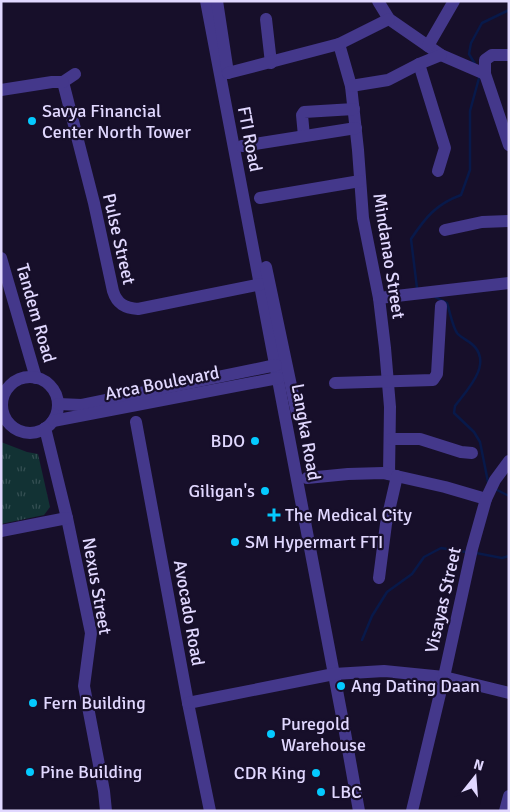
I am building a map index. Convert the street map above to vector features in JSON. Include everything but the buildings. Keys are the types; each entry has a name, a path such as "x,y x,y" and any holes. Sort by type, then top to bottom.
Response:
{"street":[{"name":"FTI Road","path":"206,1 260,284"},
{"path":"218,1 228,73 272,308 296,414"},
{"path":"378,1 389,19 441,55 485,74"},
{"path":"428,46 454,1"},
{"path":"266,19 271,63"},
{"path":"228,73 340,44 389,19"},
{"name":"Mindanao Street","path":"340,44 351,86 363,218 379,298 388,380 393,475 379,578"},
{"path":"509,55 492,54 485,60 485,74 509,145"},
{"path":"351,86 388,80 441,55"},
{"path":"419,64 445,148 438,170"},
{"path":"1,90 52,82 64,82 75,74"},
{"name":"Pulse Street","path":"64,82 94,203 113,291 115,298 121,305 127,308 138,309 260,284"},
{"path":"304,136 302,115 304,112 354,109"},
{"path":"242,146 356,128"},
{"path":"260,198 360,181"},
{"path":"445,230 482,222 509,221"},
{"name":"Tandem Road","path":"1,258 36,378"},
{"path":"379,298 509,283"},
{"name":"Langka Road","path":"260,284 272,308 277,372 359,811"},
{"path":"335,383 433,380 436,377 441,306"},
{"name":"Arca Boulevard","path":"58,404 82,405 277,372"},
{"name":"Arca Boulevard","path":"49,425 277,372"},
{"path":"26,377 43,380 54,390 58,404 58,410 49,425 32,432 20,430 8,422 2,409 7,389 12,383 26,377"},
{"name":"Avocado Road","path":"136,422 210,811"},
{"name":"Nexus Street","path":"49,425 91,633 84,686 106,811"},
{"path":"391,439 420,440 461,452 472,453"},
{"name":"Visayas Street","path":"412,811 470,557 486,499 495,480 509,462"},
{"path":"307,478 348,474 393,475 486,499"},
{"path":"1,531 67,518"},
{"path":"188,702 334,674 384,671 444,677 509,693"},
{"path":"505,811 509,796"}],"green space":[{"path":"1,442 38,454 50,507 44,515 1,524"}],"waterway":[{"path":"475,64 469,54 471,43 482,23 509,10"},
{"path":"417,288 411,239 432,212 461,195 470,170 470,111 479,78"},
{"path":"435,297 447,303 457,333 473,345 478,352 480,360 476,377 455,406 454,413 474,432 480,442 488,482"},
{"path":"495,489 509,496"},
{"path":"362,640 372,616 387,592 412,574 424,557 441,548 466,552"},
{"path":"476,553 502,558 509,556"}],"place":[{"name":"Savya Financial Center North Tower","path":"32,121"},
{"name":"BDO","path":"255,441"},
{"name":"Giligan's","path":"265,491"},
{"name":"The Medical City","path":"274,515"},
{"name":"SM Hypermart FTI","path":"235,542"},
{"name":"Ang Dating Daan","path":"341,686"},
{"name":"Fern Building","path":"33,703"},
{"name":"Puregold Warehouse","path":"271,734"},
{"name":"Pine Building","path":"30,772"},
{"name":"CDR King","path":"316,773"},
{"name":"LBC","path":"321,792"}]}
